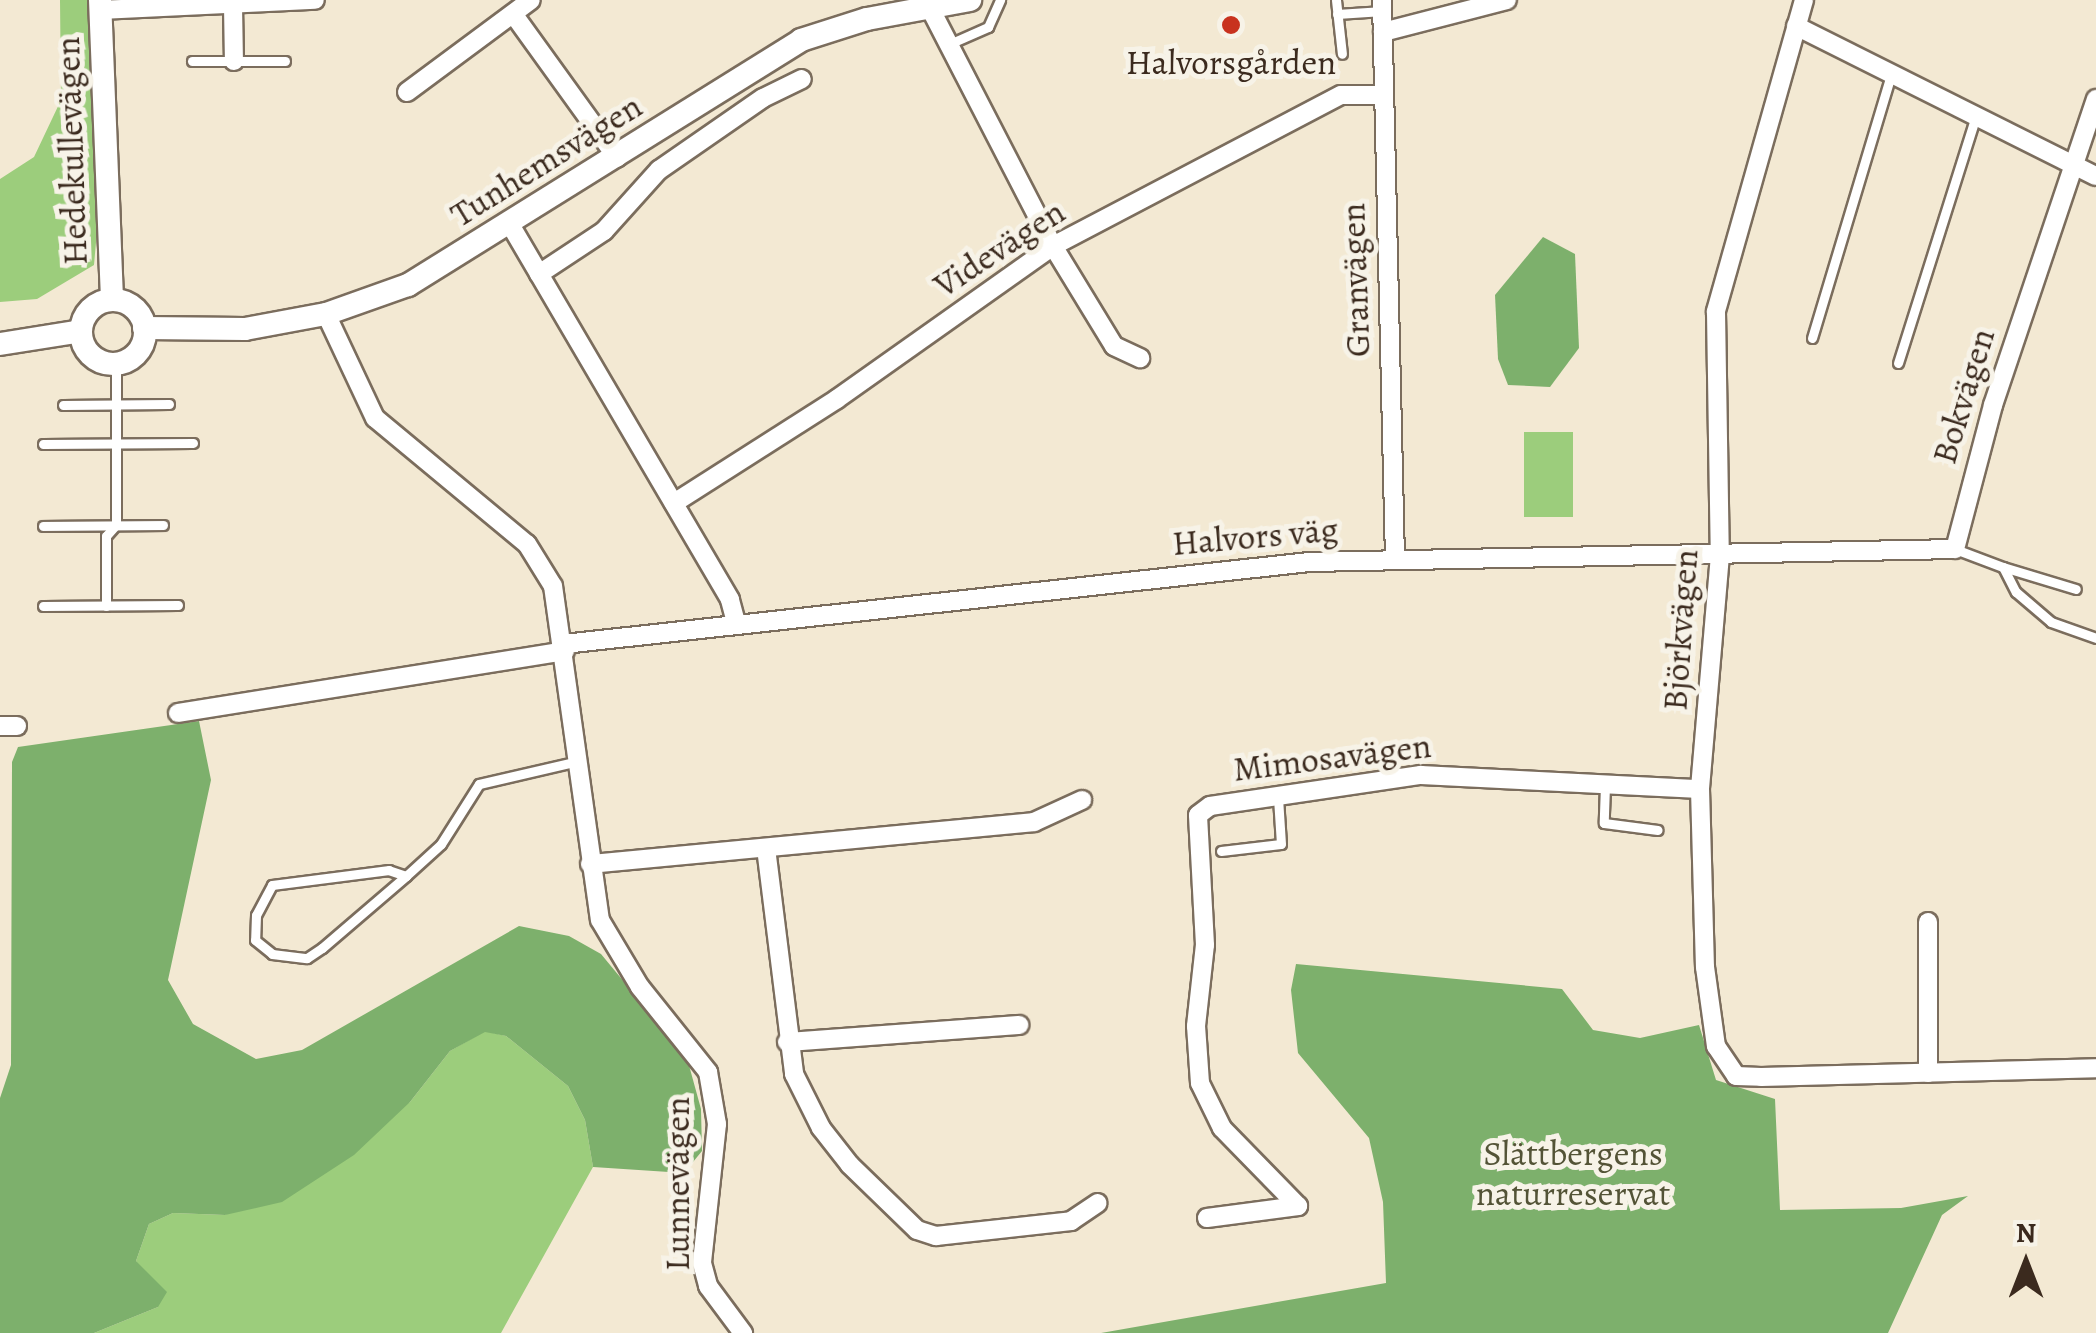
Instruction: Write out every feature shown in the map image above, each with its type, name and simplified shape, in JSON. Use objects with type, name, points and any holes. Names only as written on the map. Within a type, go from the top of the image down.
[{"type":"street","points":[[100,5],[314,0]]},
{"type":"street","points":[[407,92],[531,0]]},
{"type":"street","name":"Tunhemsvägen","points":[[144,328],[205,334],[326,314],[408,286],[511,226],[801,40],[916,7],[970,0]]},
{"type":"street","points":[[1383,32],[1507,0]]},
{"type":"street","name":"Björkvägen","points":[[1804,0],[1716,312],[1720,555],[1700,789],[1705,967],[1721,1063],[1736,1076],[1762,1077],[2096,1068]]},
{"type":"street","points":[[224,4],[234,61]]},
{"type":"street","name":"Hedekullevägen","points":[[100,5],[112,300]]},
{"type":"street","name":"Granvägen","points":[[1382,6],[1395,558]]},
{"type":"street","points":[[916,7],[946,45],[1053,246],[1114,346],[1140,358]]},
{"type":"street","points":[[514,15],[617,158]]},
{"type":"street","points":[[1796,26],[2068,168],[2096,176]]},
{"type":"street","points":[[539,274],[604,231],[659,170],[802,79]]},
{"type":"street","name":"Videvägen","points":[[674,503],[837,399],[1053,246],[1342,95],[1382,96]]},
{"type":"street","name":"Bokvägen","points":[[1955,549],[2068,168],[2096,99]]},
{"type":"street","points":[[511,226],[674,503],[736,622]]},
{"type":"street","points":[[112,300],[134,308],[144,328],[137,352],[116,364],[91,355],[81,332],[90,309],[112,300]]},
{"type":"street","name":"Lunnevägen","points":[[326,314],[366,405],[389,434],[527,544],[552,586],[565,647],[574,762],[590,864],[611,946],[708,1072],[716,1143],[702,1263],[708,1286],[743,1333]]},
{"type":"street","points":[[0,344],[81,332]]},
{"type":"street","name":"Halvors väg","points":[[178,713],[736,622],[1250,566],[1395,558],[1955,549]]},
{"type":"street","name":"Mimosavägen","points":[[1207,1218],[1298,1206],[1222,1128],[1200,1082],[1195,1052],[1205,968],[1198,815],[1210,806],[1421,775],[1604,781],[1700,789]]},
{"type":"street","points":[[590,864],[1034,822],[1082,800]]},
{"type":"street","points":[[766,848],[787,1042],[794,1074],[822,1128],[917,1230],[936,1236],[1070,1220],[1098,1203]]},
{"type":"street","points":[[1928,922],[1928,1073]]},
{"type":"street","points":[[787,1042],[1018,1025]]},
{"type":"lane","points":[[946,45],[988,27],[1000,0]]},
{"type":"lane","points":[[1336,0],[1342,54]]},
{"type":"lane","points":[[1338,14],[1382,6]]},
{"type":"lane","points":[[192,61],[285,60]]},
{"type":"lane","points":[[1812,338],[1891,75]]},
{"type":"lane","points":[[1898,363],[1976,119]]},
{"type":"lane","points":[[106,606],[106,536],[116,525],[116,364]]},
{"type":"lane","points":[[64,405],[169,404]]},
{"type":"lane","points":[[44,444],[193,443]]},
{"type":"lane","points":[[43,526],[163,525]]},
{"type":"lane","points":[[1955,549],[2076,589]]},
{"type":"lane","points":[[2003,568],[2016,592],[2051,622],[2096,638]]},
{"type":"lane","points":[[43,606],[178,605]]},
{"type":"lane","points":[[406,876],[389,870],[272,885],[256,915],[255,940],[272,954],[307,958],[406,876],[453,829],[479,784],[574,762]]},
{"type":"lane","points":[[1604,781],[1604,823],[1658,830]]},
{"type":"lane","points":[[1221,851],[1281,844],[1278,795]]},
{"type":"green space","points":[[60,0],[89,0],[98,220],[94,265],[37,299],[0,302],[0,179],[34,157],[61,100]]},
{"type":"green space","points":[[1543,237],[1575,254],[1579,348],[1550,387],[1508,385],[1498,359],[1495,295]]},
{"type":"green space","points":[[1524,432],[1573,432],[1573,517],[1524,517]]},
{"type":"green space","points":[[199,721],[211,780],[168,980],[193,1024],[256,1059],[302,1050],[519,926],[569,936],[601,954],[687,1058],[701,1109],[702,1151],[684,1173],[593,1167],[585,1120],[568,1086],[506,1036],[485,1032],[450,1051],[410,1102],[354,1155],[282,1202],[225,1215],[173,1213],[149,1224],[136,1261],[167,1292],[158,1307],[94,1333],[0,1333],[0,1098],[11,1065],[12,762],[18,747]]},
{"type":"green space","name":"Slättbergens naturreservat","points":[[1296,964],[1562,989],[1593,1030],[1640,1038],[1699,1025],[1716,1080],[1775,1099],[1780,1210],[1901,1208],[1968,1196],[1942,1215],[1888,1333],[1101,1333],[1386,1283],[1383,1202],[1369,1138],[1298,1053],[1291,990]]},
{"type":"green space","points":[[485,1031],[506,1036],[568,1086],[585,1120],[593,1167],[501,1333],[94,1333],[158,1307],[136,1261],[149,1224],[173,1213],[225,1215],[410,1102],[450,1051]]},
{"type":"place","name":"Halvorsgården","points":[[1231,25]]}]
